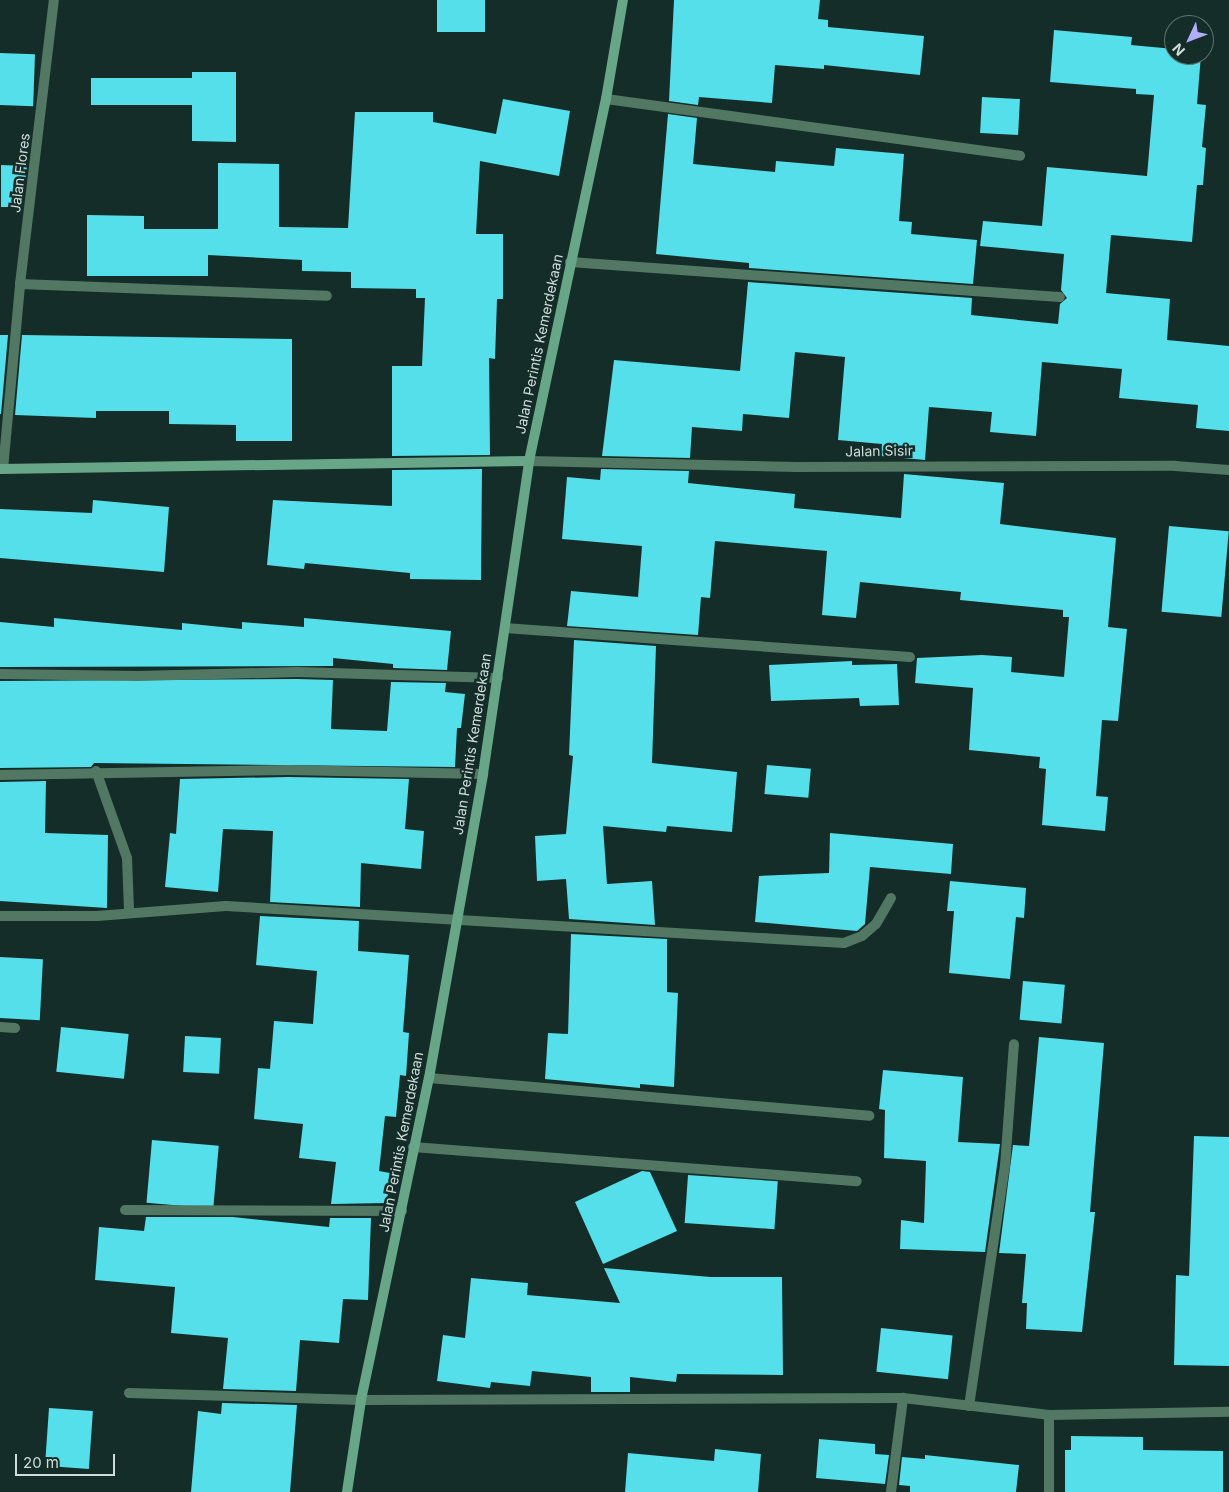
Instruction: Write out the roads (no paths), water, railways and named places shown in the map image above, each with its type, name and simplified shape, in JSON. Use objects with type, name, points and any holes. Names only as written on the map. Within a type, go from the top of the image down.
[{"type":"street","name":"Jalan Flores","points":[[1,469],[20,284],[54,0]]},
{"type":"street","name":"Jalan Perintis Kemerdekaan","points":[[346,1492],[362,1400],[402,1210],[413,1147],[429,1078],[483,774],[529,461],[606,99],[623,0]]},
{"type":"street","points":[[606,99],[1020,156]]},
{"type":"street","points":[[570,262],[1060,297]]},
{"type":"street","points":[[20,284],[327,296]]},
{"type":"street","points":[[1,469],[529,461]]},
{"type":"street","name":"Jalan Sisir","points":[[529,461],[796,467],[1175,466],[1229,470]]},
{"type":"street","points":[[505,628],[910,657]]},
{"type":"street","points":[[0,674],[138,676],[297,672],[498,678]]},
{"type":"street","points":[[0,775],[96,771],[483,774]]},
{"type":"street","points":[[96,771],[126,858],[129,911]]},
{"type":"street","points":[[0,916],[97,916],[129,911],[226,906],[456,918],[844,943],[862,936],[876,924],[891,898]]},
{"type":"street","points":[[0,1027],[15,1028]]},
{"type":"street","points":[[969,1406],[1005,1166],[1014,1044]]},
{"type":"street","points":[[429,1078],[869,1116]]},
{"type":"street","points":[[413,1147],[857,1182]]},
{"type":"street","points":[[125,1210],[402,1210]]},
{"type":"street","points":[[129,1393],[362,1400],[903,1398],[1049,1415],[1229,1412]]},
{"type":"street","points":[[891,1492],[903,1398]]},
{"type":"street","points":[[1049,1415],[1049,1492]]}]
